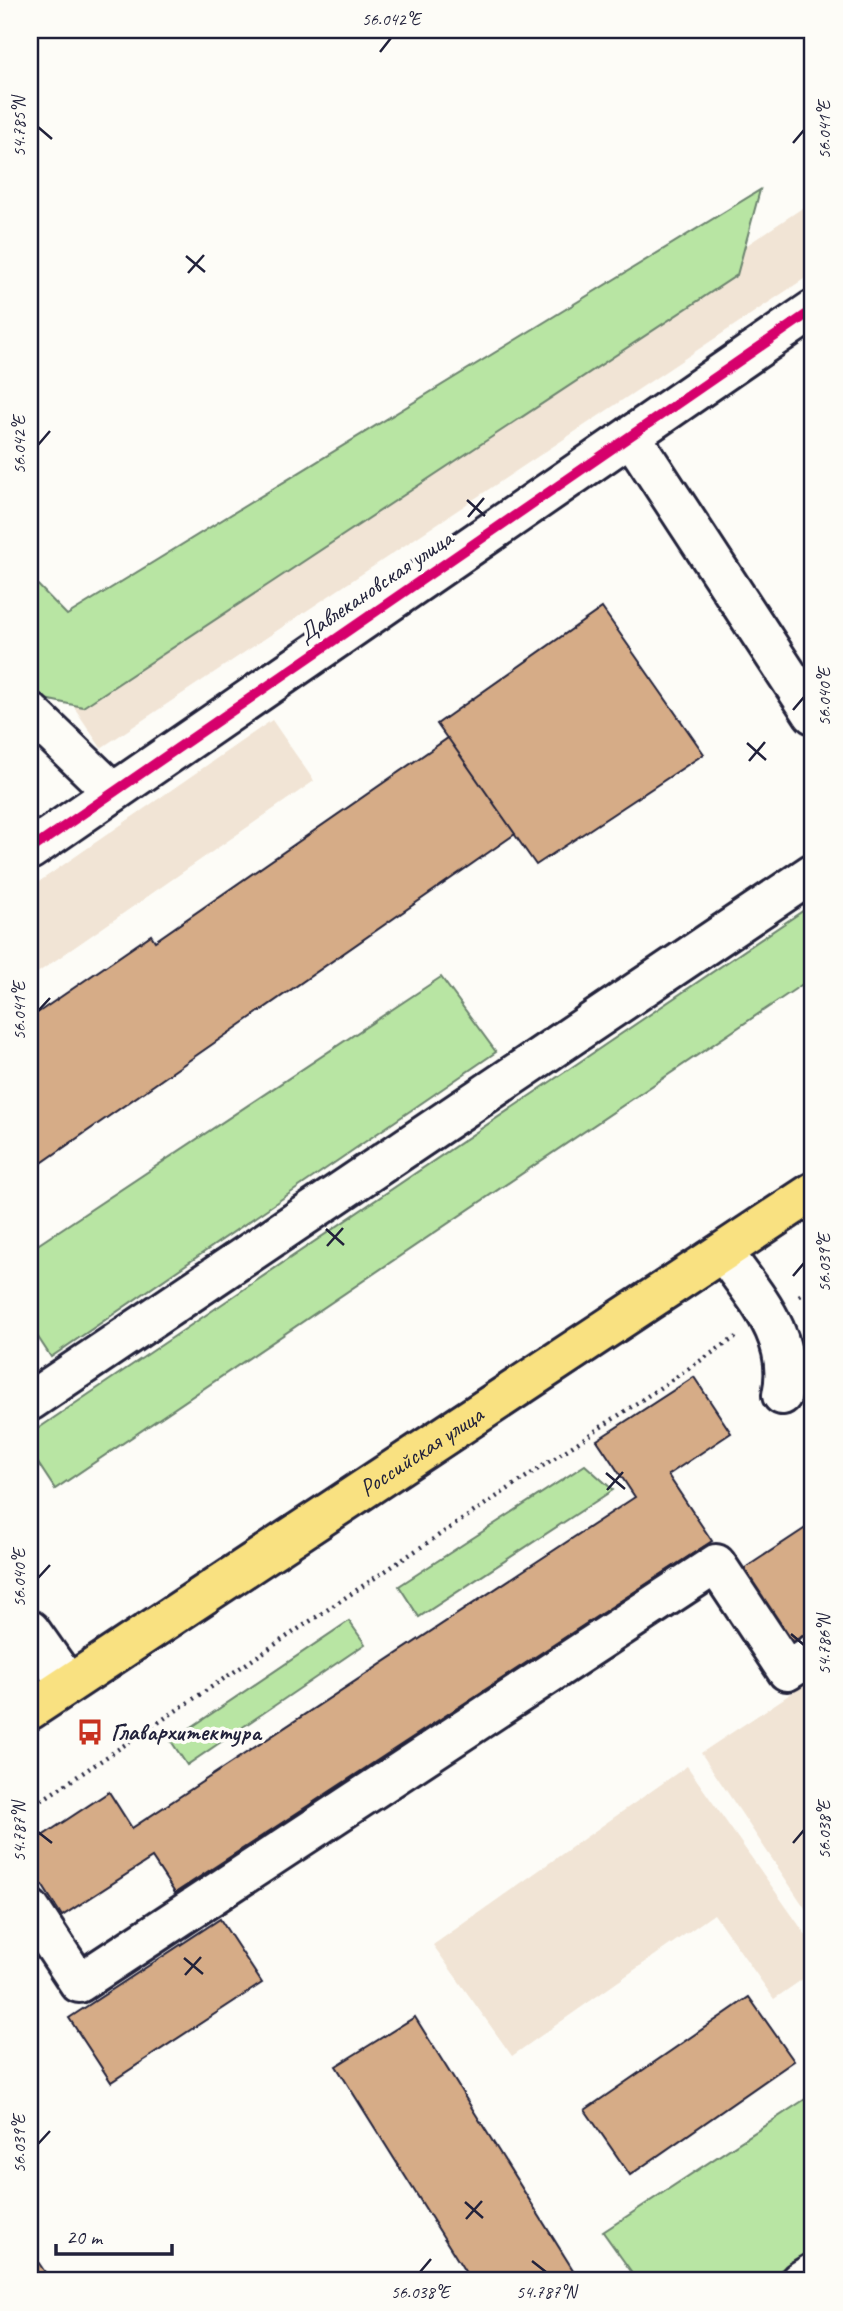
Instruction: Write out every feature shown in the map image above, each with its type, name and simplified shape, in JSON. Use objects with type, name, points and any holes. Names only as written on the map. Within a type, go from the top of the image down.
[{"type":"main road","name":"Российская улица","points":[[30,1710],[813,1192]]},
{"type":"street","name":"Давлекановская улица","points":[[30,850],[813,310]]},
{"type":"street","points":[[631,436],[813,714]]},
{"type":"street","points":[[30,712],[113,792]]},
{"type":"street","points":[[30,1401],[813,873]]},
{"type":"street","points":[[724,1253],[768,1316],[783,1348],[786,1371],[782,1395]]},
{"type":"street","points":[[30,1909],[79,1983],[716,1564],[787,1671],[813,1654]]},
{"type":"street","points":[[30,1630],[68,1684]]},
{"type":"street","points":[[800,2281],[813,2273]]},
{"type":"path","points":[[30,1808],[813,1287]]},
{"type":"shaded area","points":[[813,201],[813,273],[101,748],[68,698]]},
{"type":"shaded area","points":[[272,720],[314,781],[30,978],[30,888]]},
{"type":"shaded area","points":[[813,1679],[813,1920],[701,1753]]},
{"type":"shaded area","points":[[687,1766],[813,1945],[813,1972],[774,1999],[714,1914],[512,2056],[433,1945]]},
{"type":"green space","points":[[760,190],[737,275],[83,707],[40,698],[30,687],[30,577],[67,615]]},
{"type":"green space","points":[[813,904],[813,977],[55,1489],[30,1451],[30,1434]]},
{"type":"green space","points":[[441,977],[496,1052],[51,1357],[30,1325],[30,1250]]},
{"type":"green space","points":[[585,1465],[613,1490],[419,1617],[399,1586]]},
{"type":"green space","points":[[349,1621],[365,1644],[187,1765],[171,1741]]},
{"type":"green space","points":[[813,2094],[813,2249],[763,2281],[638,2281],[603,2232]]},
{"type":"building","points":[[602,608],[704,754],[536,865],[437,724]]},
{"type":"building","points":[[448,738],[515,834],[30,1171],[30,1018],[151,935],[155,941]]},
{"type":"building","points":[[694,1377],[731,1433],[668,1475],[712,1541],[175,1893],[152,1858],[62,1916],[30,1866],[30,1844],[109,1792],[132,1828],[635,1497],[597,1440]]},
{"type":"building","points":[[813,1523],[813,1636],[791,1650],[739,1572]]},
{"type":"building","points":[[220,1919],[262,1983],[111,2082],[69,2018]]},
{"type":"building","points":[[749,1997],[794,2061],[630,2175],[585,2110]]},
{"type":"building","points":[[415,2017],[580,2281],[471,2281],[336,2066]]},
{"type":"building","points":[[30,2250],[51,2281],[30,2281]]},
{"type":"cycle path","points":[[30,850],[813,310]]},
{"type":"place","name":"Главархитектура","points":[[90,1732]]}]
